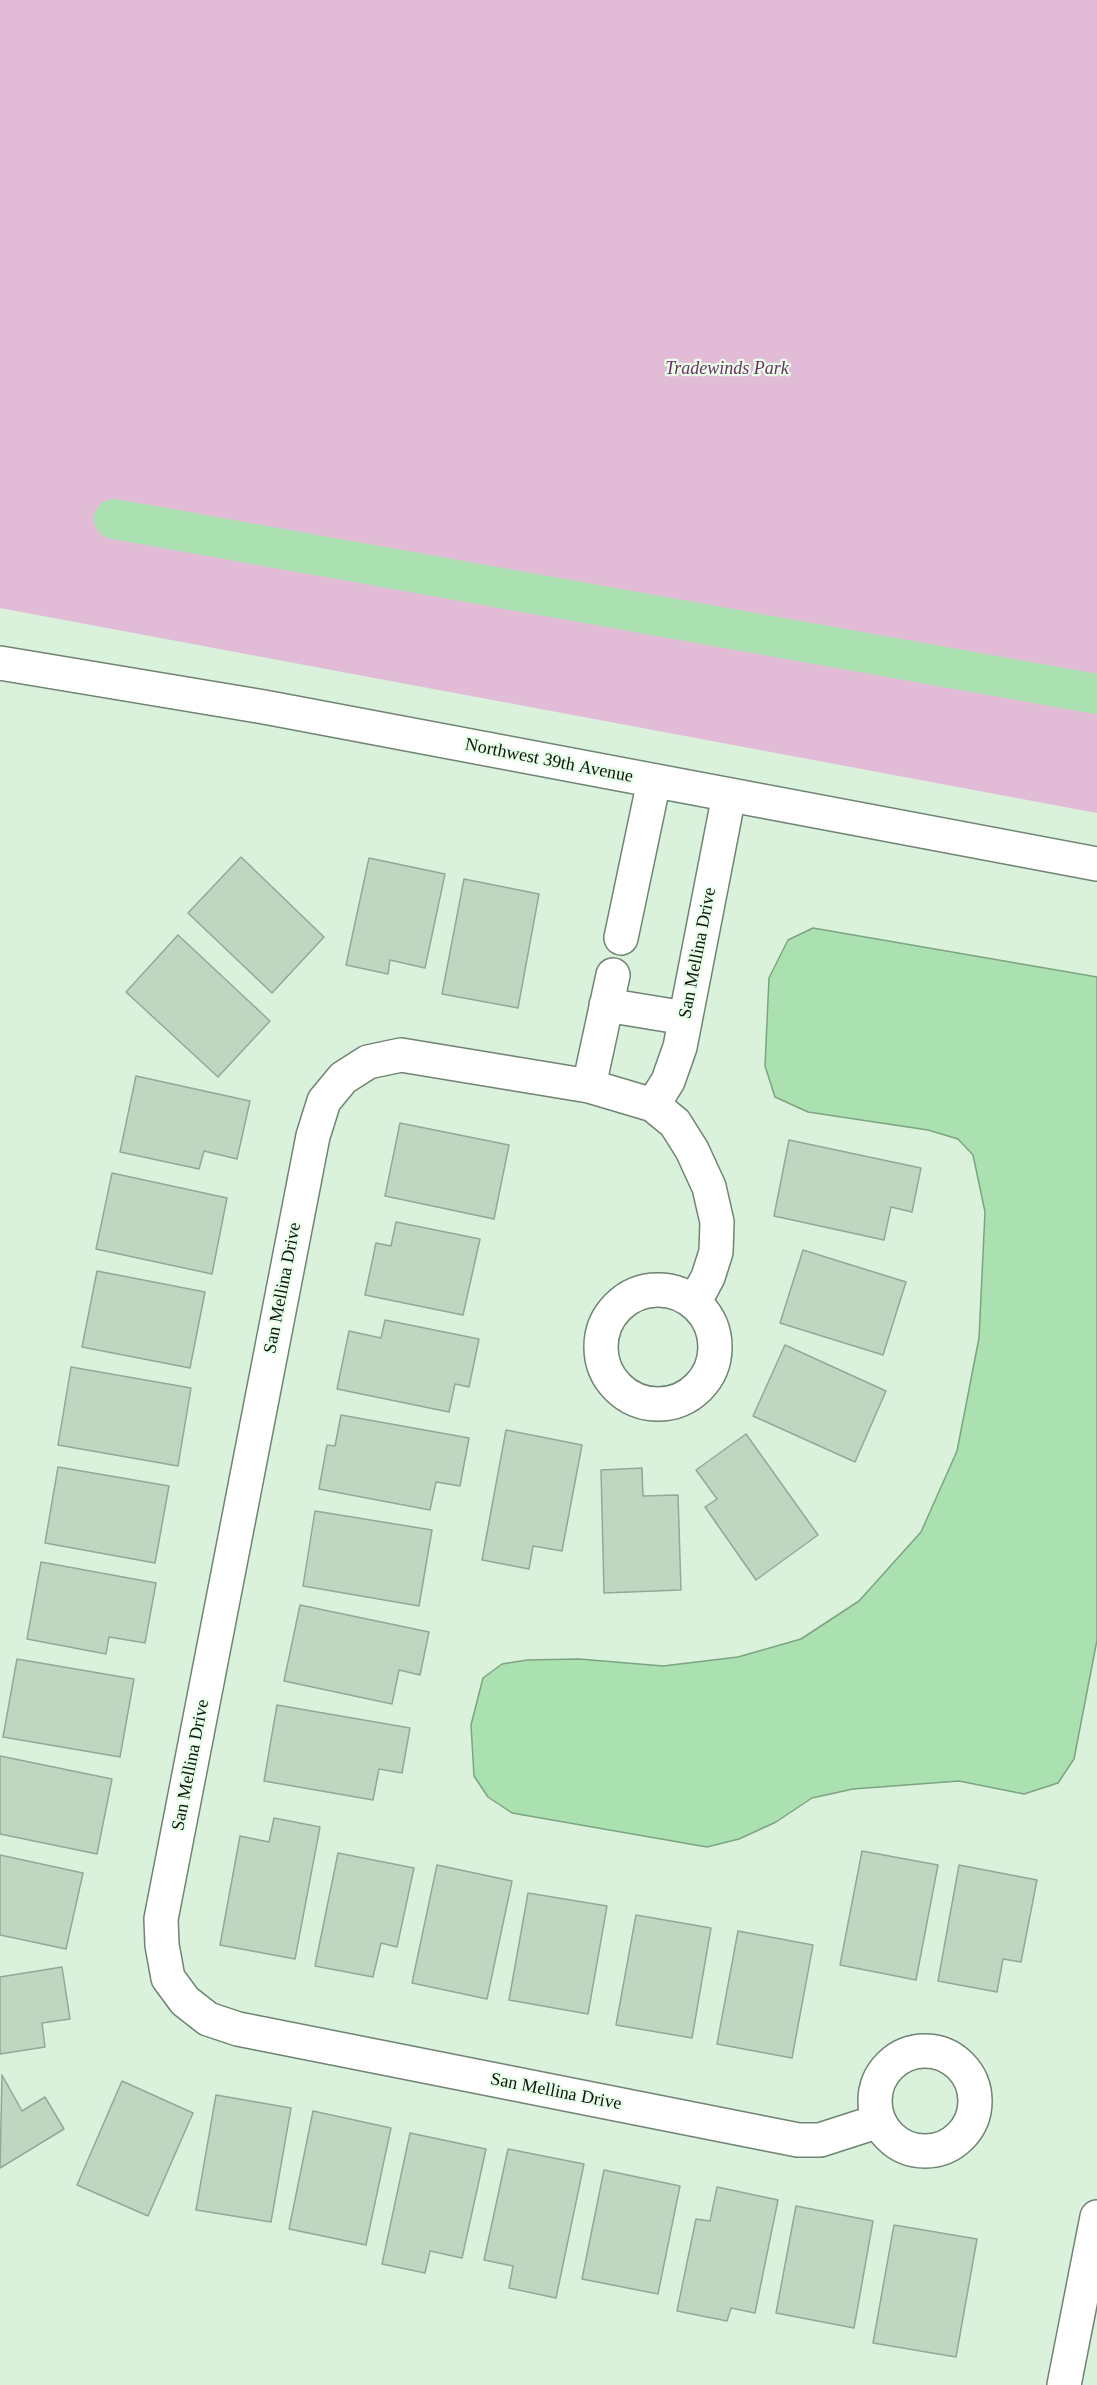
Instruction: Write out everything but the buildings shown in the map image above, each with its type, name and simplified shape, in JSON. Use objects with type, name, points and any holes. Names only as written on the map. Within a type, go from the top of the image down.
[{"type":"street","name":"Northwest 39th Avenue","points":[[0,663],[264,707],[1097,864]]},
{"type":"street","points":[[621,938],[654,781]]},
{"type":"street","name":"San Mellina Drive","points":[[653,1105],[668,1081],[680,1047],[729,795]]},
{"type":"street","points":[[589,1086],[610,990],[686,1018]]},
{"type":"street","name":"San Mellina Drive","points":[[694,1303],[708,1277],[716,1252],[717,1222],[709,1187],[692,1150],[675,1123],[653,1105],[589,1086],[401,1055],[369,1062],[343,1078],[324,1101],[313,1136],[161,1919],[162,1945],[168,1978],[185,2001],[208,2019],[238,2029],[798,2140],[820,2140],[879,2121]]},
{"type":"street","points":[[1064,2385],[1097,2217]]},
{"type":"green space","name":"Tradewinds Park","points":[[0,0],[1097,0],[1097,813],[0,608]]},
{"type":"shaded area","points":[[813,928],[1097,977],[1097,1640],[1074,1759],[1058,1783],[1024,1794],[959,1781],[853,1789],[812,1798],[776,1822],[739,1839],[707,1847],[512,1813],[488,1797],[474,1776],[471,1725],[483,1678],[502,1664],[527,1660],[579,1659],[663,1666],[738,1657],[801,1639],[859,1601],[921,1532],[957,1451],[979,1338],[985,1212],[973,1155],[958,1139],[928,1130],[808,1112],[775,1097],[765,1066],[769,978],[788,940]]},
{"type":"waterway","points":[[114,519],[1097,694]]}]
